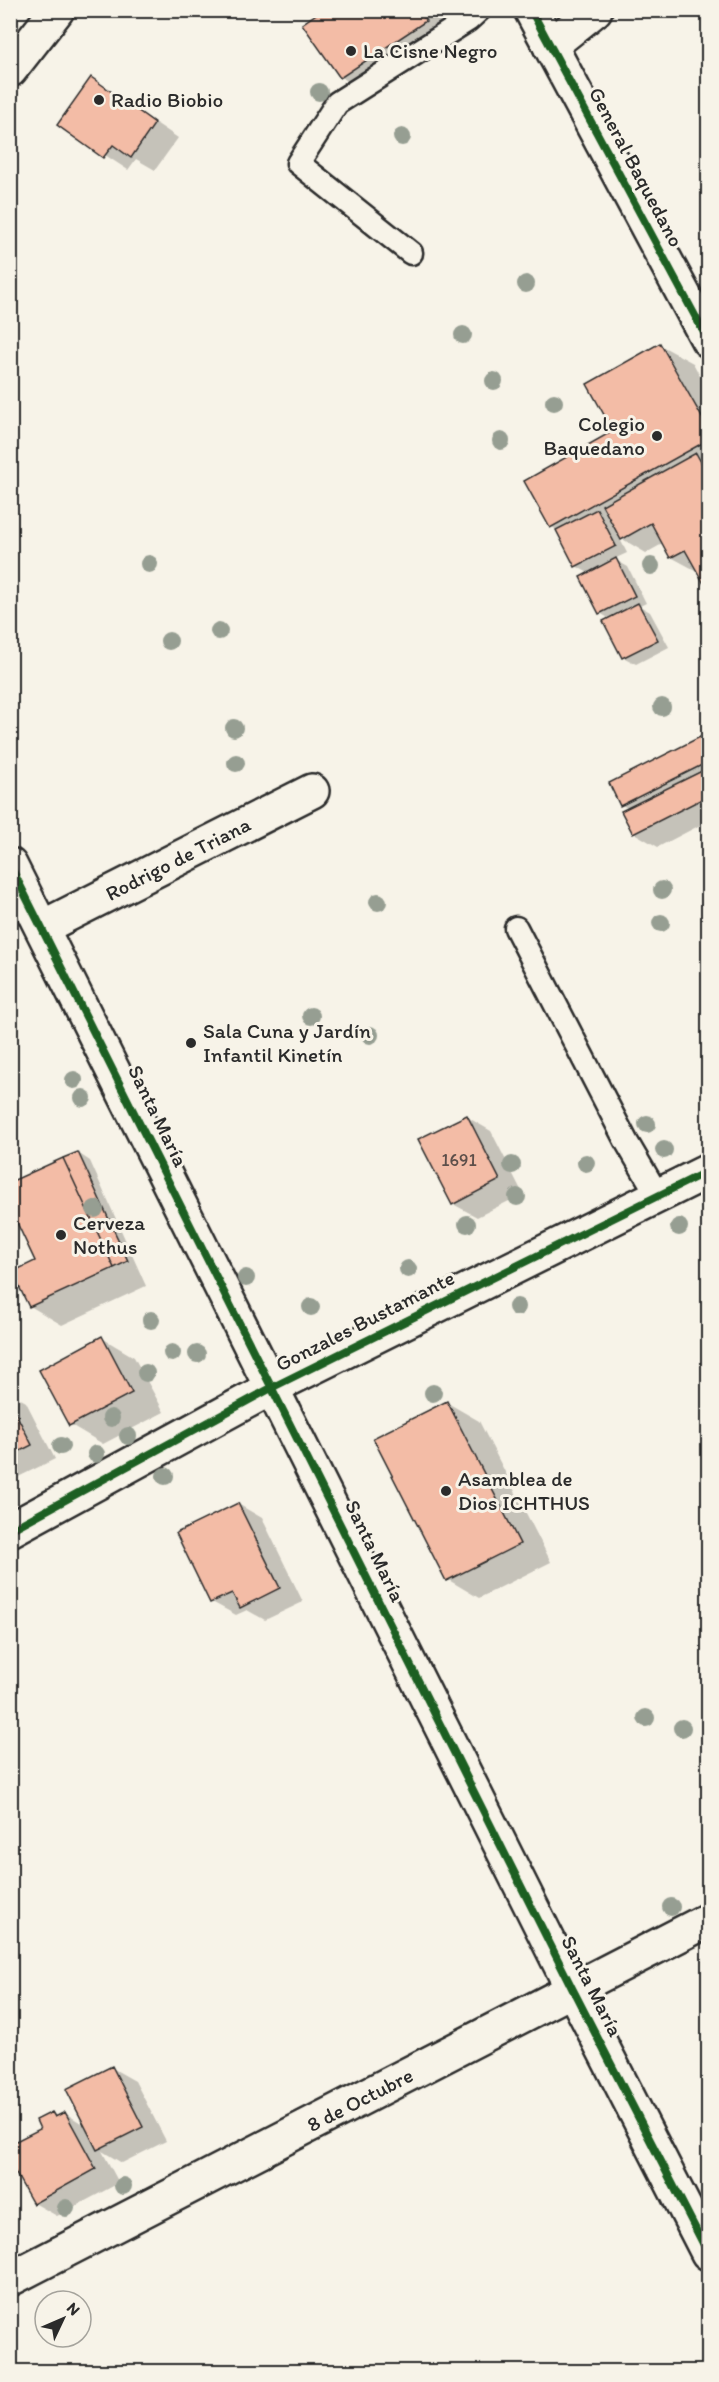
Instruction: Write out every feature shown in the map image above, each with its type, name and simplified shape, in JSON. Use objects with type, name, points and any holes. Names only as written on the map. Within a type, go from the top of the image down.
[{"type":"street","points":[[11,69],[57,10]]},
{"type":"street","name":"General Baquedano","points":[[531,10],[708,340]]},
{"type":"street","points":[[550,46],[595,10]]},
{"type":"street","name":"Rodrigo de Triana","points":[[43,927],[312,791]]},
{"type":"street","name":"Santa María","points":[[10,865],[573,1990],[708,2253]]},
{"type":"street","name":"Gonzales Bustamante","points":[[10,1530],[273,1387],[657,1194],[708,1171]]},
{"type":"street","name":"8 de Octubre","points":[[10,2279],[708,1920]]},
{"type":"lane","points":[[411,253],[298,163],[337,104],[468,20],[479,10]]},
{"type":"lane","points":[[516,928],[626,1142],[657,1194]]},
{"type":"building","name":"La Cisne Negro","points":[[322,10],[419,10],[426,21],[340,78],[302,24]]},
{"type":"building","name":"Radio Biobio","points":[[91,77],[155,123],[131,158],[113,145],[103,158],[57,125]]},
{"type":"building","name":"Colegio Baquedano","points":[[660,343],[708,428],[708,440],[550,528],[524,481],[613,431],[587,384]]},
{"type":"building","points":[[696,453],[708,475],[708,591],[685,550],[670,558],[651,523],[621,540],[602,505]]},
{"type":"building","points":[[597,509],[616,546],[575,567],[556,530]]},
{"type":"building","points":[[616,558],[635,596],[599,614],[580,577]]},
{"type":"building","points":[[638,603],[658,640],[622,658],[603,621]]},
{"type":"building","points":[[708,733],[708,762],[620,806],[609,783]]},
{"type":"building","points":[[708,768],[708,796],[633,834],[621,811]]},
{"type":"building","points":[[467,1115],[500,1180],[452,1205],[418,1139]]},
{"type":"building","points":[[78,1152],[128,1261],[114,1268],[63,1158]]},
{"type":"building","name":"Cerveza Nothus","points":[[63,1158],[114,1268],[29,1307],[12,1272],[35,1261],[10,1208],[10,1182]]},
{"type":"building","points":[[102,1336],[132,1393],[69,1426],[39,1370]]},
{"type":"building","name":"Asamblea de Dios ICHTHUS","points":[[447,1401],[520,1544],[446,1581],[373,1438]]},
{"type":"building","points":[[10,1402],[32,1445],[10,1456]]},
{"type":"building","points":[[238,1503],[280,1588],[240,1608],[232,1593],[210,1603],[176,1533]]},
{"type":"building","points":[[112,2066],[143,2127],[97,2150],[66,2089]]},
{"type":"building","points":[[52,2112],[55,2117],[65,2112],[96,2169],[33,2204],[10,2163],[10,2144],[40,2129],[36,2120]]},
{"type":"cycle path","points":[[531,10],[708,340]]},
{"type":"cycle path","points":[[10,865],[573,1990],[708,2253]]},
{"type":"cycle path","points":[[10,1530],[273,1387],[708,1171]]},
{"type":"place","name":"La Cisne Negro","points":[[351,51]]},
{"type":"place","name":"Radio Biobio","points":[[99,100]]},
{"type":"place","name":"Colegio Baquedano","points":[[657,436]]},
{"type":"place","name":"Sala Cuna y Jardín Infantil Kinetín","points":[[191,1043]]},
{"type":"place","name":"Cerveza Nothus","points":[[61,1235]]},
{"type":"place","name":"Asamblea de Dios ICHTHUS","points":[[446,1491]]}]
